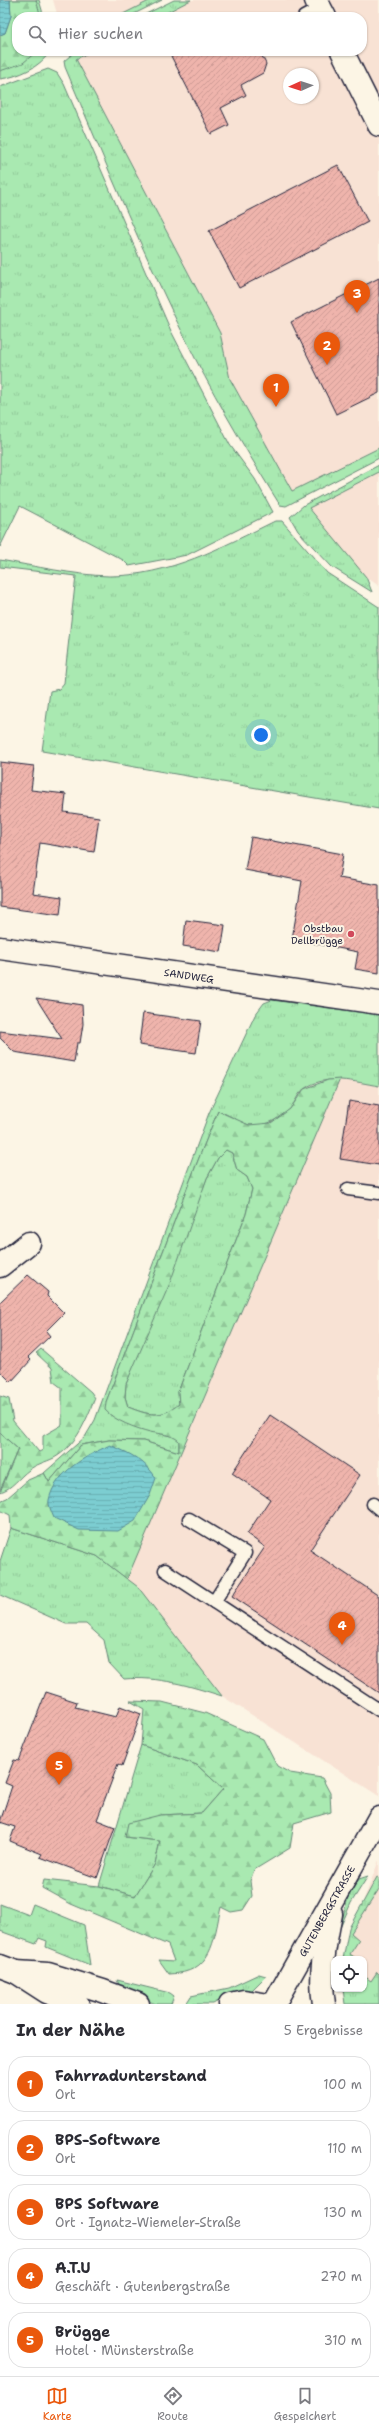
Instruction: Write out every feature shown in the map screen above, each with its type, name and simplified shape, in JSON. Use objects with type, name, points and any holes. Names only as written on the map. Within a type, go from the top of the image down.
[{"type":"street","points":[[345,56],[379,124]]},
{"type":"street","name":"SANDWEG","points":[[0,948],[379,1003]]},
{"type":"street","points":[[0,1266],[29,1243]]},
{"type":"street","name":"GUTENBERGSTRASSE","points":[[274,2004],[379,1818]]},
{"type":"street","points":[[324,2004],[322,1992],[325,1944],[335,1895]]},
{"type":"street","points":[[8,1969],[47,1992],[78,2004]]},
{"type":"street","points":[[8,1969],[48,1974],[103,1990],[138,2004]]},
{"type":"street","points":[[230,2004],[244,2001],[263,2004]]},
{"type":"lane","points":[[348,1189],[379,1193]]},
{"type":"lane","points":[[189,1519],[244,1553],[214,1602]]},
{"type":"lane","points":[[165,1570],[379,1710]]},
{"type":"shaded area","points":[[53,0],[151,0],[127,12],[57,12]]},
{"type":"shaded area","points":[[191,0],[379,0],[379,448],[292,491],[230,379],[220,332],[76,59],[82,56],[367,56],[367,12],[168,12]]},
{"type":"shaded area","points":[[379,472],[379,586],[366,577],[343,552],[309,508]]},
{"type":"shaded area","points":[[340,1079],[379,1086],[379,1796],[222,1696],[127,1579]]},
{"type":"shaded area","points":[[379,1860],[379,1992],[367,1984],[367,1956],[348,1956],[351,1933]]},
{"type":"green space","points":[[0,0],[39,0],[43,12],[12,12],[12,56],[47,56],[41,62],[28,70],[14,76],[0,79]]},
{"type":"green space","points":[[10,0],[36,0],[40,12],[12,12],[12,56],[31,56],[23,63],[0,71],[0,35],[5,33],[11,16]]},
{"type":"green space","points":[[151,0],[162,0],[138,12],[127,12]]},
{"type":"green space","points":[[174,0],[191,0],[168,12],[150,12]]},
{"type":"green space","points":[[70,56],[82,56],[76,59],[220,333],[230,379],[292,491],[379,448],[379,458],[286,506],[280,505],[205,377],[177,322],[111,177],[65,67],[64,61]]},
{"type":"green space","points":[[48,69],[57,73],[64,84],[171,331],[230,445],[255,479],[273,512],[187,555],[129,566],[123,560],[20,506],[0,547],[0,87]]},
{"type":"green space","points":[[379,465],[379,472],[309,508],[366,577],[372,592],[332,567],[298,531],[290,517],[304,505]]},
{"type":"green space","points":[[275,521],[282,521],[327,573],[379,607],[379,809],[42,751],[50,691],[59,689],[64,683],[76,576],[0,567],[0,560],[82,574],[109,576],[131,575],[153,571],[195,558],[235,541]]},
{"type":"green space","points":[[272,1000],[379,1015],[379,1086],[341,1080],[322,1081],[304,1089],[286,1113],[271,1122],[255,1126],[245,1124],[218,1111],[189,1183],[106,1402],[149,1431],[175,1437],[179,1441],[179,1452],[143,1441],[109,1440],[81,1445],[49,1482],[44,1473],[85,1437],[95,1420],[209,1113],[255,1015],[264,1003]]},
{"type":"green space","points":[[340,1079],[127,1579],[97,1556],[11,1528],[10,1515],[0,1510],[0,1501],[7,1498],[28,1480],[44,1473],[49,1482],[81,1445],[109,1440],[143,1441],[179,1452],[179,1441],[176,1439],[132,1426],[114,1418],[105,1410],[106,1402],[203,1147],[218,1111],[249,1125],[271,1123],[290,1109],[304,1089],[328,1080]],"holes":[[[226,1150],[232,1153],[237,1170],[247,1177],[252,1189],[246,1214],[178,1392],[179,1404],[160,1414],[148,1414],[128,1407],[125,1397],[126,1384],[170,1283],[207,1178],[218,1158]]]},
{"type":"green space","points":[[226,1150],[232,1153],[237,1170],[247,1177],[252,1189],[246,1214],[178,1392],[179,1404],[173,1409],[161,1414],[148,1414],[135,1410],[128,1407],[125,1397],[126,1384],[207,1178],[218,1158]]},
{"type":"green space","points":[[41,1349],[91,1392],[95,1398],[84,1424],[74,1440],[62,1453],[32,1468],[12,1486],[0,1492],[18,1449],[0,1433],[0,1396],[9,1399],[13,1421],[39,1452],[43,1450],[43,1436],[62,1425],[62,1388],[54,1382],[52,1368],[36,1353]]},
{"type":"green space","points":[[0,1433],[18,1449],[0,1490]]},
{"type":"green space","points":[[11,1528],[97,1556],[138,1587],[222,1696],[186,1685],[162,1680],[137,1678],[124,1679],[109,1663],[104,1640],[86,1624],[66,1624],[0,1595],[0,1561]]},
{"type":"green space","points":[[130,1701],[162,1702],[205,1713],[263,1739],[277,1766],[290,1773],[322,1778],[330,1793],[331,1812],[294,1823],[290,1848],[254,1870],[250,1881],[252,1896],[243,1910],[231,1912],[221,1907],[213,1943],[203,1962],[195,1968],[184,1972],[169,1974],[159,1960],[174,1961],[168,1945],[71,1904],[42,1888],[44,1880],[99,1886],[135,1896],[155,1864],[160,1841],[125,1837],[128,1823],[160,1815],[202,1813],[223,1789],[197,1765],[141,1745],[144,1709]]},
{"type":"green space","points":[[141,1745],[197,1765],[223,1789],[202,1813],[160,1815],[125,1837],[160,1841],[155,1864],[135,1896],[99,1886]]},
{"type":"green space","points":[[368,1876],[351,1903],[340,1928],[348,1897],[359,1879]]},
{"type":"green space","points":[[377,1877],[379,1878],[379,1889],[351,1933],[359,1940],[350,1954],[353,1956],[344,1956],[349,1928]]},
{"type":"green space","points":[[0,1904],[29,1915],[33,1904],[84,1925],[90,1965],[46,1947],[47,1941],[39,1938],[36,1944],[0,1931]]},
{"type":"green space","points":[[377,1972],[379,1974],[379,2004],[345,2004],[343,1992],[367,1992],[367,1978],[371,1981]]},
{"type":"green space","points":[[259,1974],[266,1976],[251,1991],[224,1998],[213,2004],[186,2004],[191,1996],[229,1988]]},
{"type":"green space","points":[[117,1980],[170,1993],[174,1996],[171,2004],[156,2004],[122,1991]]},
{"type":"water","points":[[0,0],[10,0],[11,16],[5,33],[0,35]]},
{"type":"water","points":[[110,1445],[130,1454],[142,1462],[156,1478],[150,1495],[135,1521],[118,1531],[79,1530],[54,1518],[49,1500],[52,1490],[58,1481],[73,1466],[91,1454]]},
{"type":"building","points":[[171,56],[262,56],[266,64],[263,73],[241,85],[246,95],[221,108],[229,125],[211,134]]},
{"type":"building","points":[[338,165],[368,222],[239,288],[209,231]]},
{"type":"building","points":[[379,278],[379,393],[336,414],[291,322]]},
{"type":"building","points":[[0,762],[34,766],[31,790],[66,794],[64,812],[99,817],[94,852],[40,843],[33,893],[62,897],[60,915],[0,907]]},
{"type":"building","points":[[251,837],[343,854],[339,878],[379,885],[379,973],[355,969],[358,952],[292,939],[302,881],[245,870]]},
{"type":"building","points":[[186,920],[225,925],[221,952],[183,946]]},
{"type":"building","points":[[36,998],[82,1005],[83,1024],[80,1043],[77,1043],[74,1062],[14,1052],[0,1038],[0,1031],[62,1039]]},
{"type":"building","points":[[143,1013],[201,1021],[196,1053],[139,1045]]},
{"type":"building","points":[[349,1101],[379,1106],[379,1165],[340,1159]]},
{"type":"building","points":[[28,1275],[48,1292],[47,1296],[64,1313],[46,1331],[50,1336],[28,1357],[31,1360],[11,1382],[0,1371],[0,1302]]},
{"type":"building","points":[[270,1415],[360,1475],[310,1550],[379,1596],[379,1693],[232,1596],[265,1547],[247,1534],[270,1499],[232,1473]]},
{"type":"building","points":[[46,1692],[77,1702],[75,1707],[116,1717],[120,1706],[141,1714],[122,1766],[118,1764],[97,1820],[115,1827],[97,1878],[40,1857],[42,1854],[10,1841],[15,1827],[0,1822],[12,1786],[5,1783],[14,1760],[19,1761]]},
{"type":"place","name":"BPS Software","points":[[357,313]]},
{"type":"place","name":"BPS-Software","points":[[327,365]]},
{"type":"place","name":"Fahrradunterstand","points":[[276,407]]},
{"type":"place","name":"Obstbau Dellbrügge","points":[[351,934]]},
{"type":"place","name":"A.T.U","points":[[342,1645]]},
{"type":"place","name":"Brügge","points":[[59,1785]]}]
